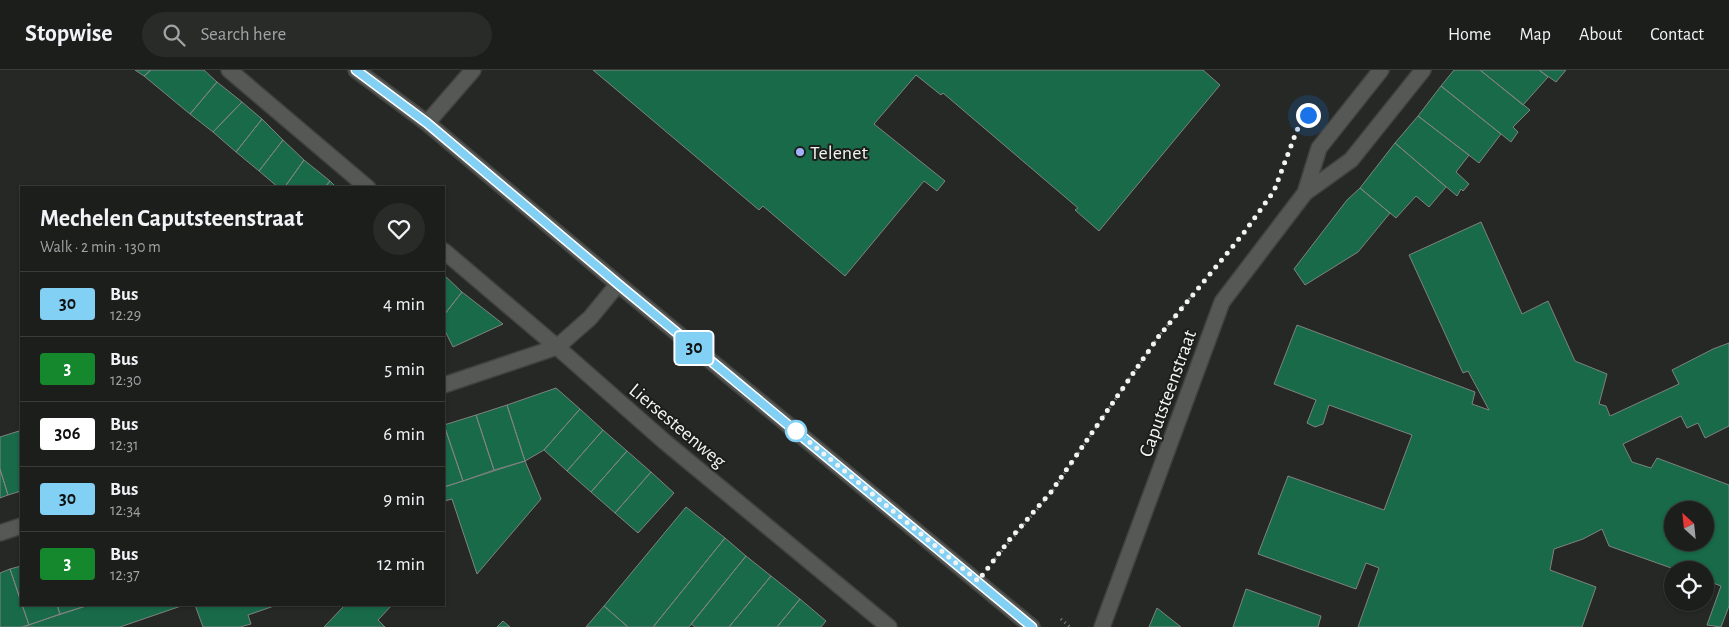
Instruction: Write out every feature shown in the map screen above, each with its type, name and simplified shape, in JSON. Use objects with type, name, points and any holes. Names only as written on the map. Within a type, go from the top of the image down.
[{"type":"street","points":[[229,70],[366,186]]},
{"type":"street","points":[[356,70],[427,123],[1032,627]]},
{"type":"street","points":[[427,123],[473,70]]},
{"type":"street","name":"Caputsteenstraat","points":[[1305,192],[1320,148],[1381,70]]},
{"type":"street","name":"Caputsteenstraat","points":[[1102,627],[1222,302],[1305,192],[1351,160],[1423,70]]},
{"type":"street","name":"Liersesteenweg","points":[[445,252],[673,448],[889,627]]},
{"type":"street","points":[[445,384],[557,347],[590,318],[618,284]]},
{"type":"street","points":[[0,533],[20,526]]},
{"type":"path","points":[[978,581],[1010,539],[1051,492],[1159,336],[1195,292]]},
{"type":"building","points":[[135,70],[151,70],[144,76]]},
{"type":"building","points":[[151,70],[204,70],[217,82],[190,114],[144,76]]},
{"type":"building","name":"Telenet","points":[[593,70],[1203,70],[1220,85],[1099,231],[1075,210],[1078,208],[943,93],[941,95],[916,75],[874,124],[945,181],[937,191],[924,181],[845,276],[763,206],[759,210]]},
{"type":"building","points":[[1454,70],[1480,70],[1530,110],[1513,127],[1518,132],[1511,142],[1441,86]]},
{"type":"building","points":[[1480,70],[1539,70],[1548,77],[1523,105]]},
{"type":"building","points":[[1539,70],[1566,70],[1556,82]]},
{"type":"building","points":[[217,82],[242,102],[213,132],[190,114]]},
{"type":"building","points":[[1441,86],[1501,134],[1479,163],[1418,116]]},
{"type":"building","points":[[242,102],[262,119],[236,152],[213,132]]},
{"type":"building","points":[[1418,116],[1469,155],[1456,172],[1469,184],[1463,191],[1461,189],[1457,196],[1395,143]]},
{"type":"building","points":[[262,119],[283,140],[259,171],[236,152]]},
{"type":"building","points":[[283,140],[304,160],[285,186],[277,186],[259,171]]},
{"type":"building","points":[[1395,143],[1446,187],[1429,207],[1416,196],[1396,218],[1360,188]]},
{"type":"building","points":[[304,160],[330,181],[326,186],[285,186]]},
{"type":"building","points":[[330,181],[335,186],[326,186]]},
{"type":"building","points":[[1360,188],[1390,213],[1358,252],[1305,285],[1294,269],[1347,200]]},
{"type":"building","points":[[1481,222],[1522,314],[1548,301],[1575,361],[1607,374],[1599,404],[1606,406],[1610,416],[1679,384],[1672,370],[1729,343],[1729,426],[1705,438],[1698,423],[1687,428],[1681,416],[1623,444],[1632,462],[1651,468],[1657,458],[1729,485],[1729,606],[1721,627],[1707,625],[1712,611],[1714,611],[1721,586],[1714,583],[1714,561],[1664,561],[1664,565],[1609,546],[1602,529],[1583,539],[1554,549],[1550,570],[1596,587],[1582,627],[1358,627],[1379,568],[1366,563],[1356,589],[1258,554],[1288,476],[1384,510],[1412,435],[1329,405],[1323,424],[1315,427],[1307,423],[1316,400],[1274,384],[1297,325],[1475,392],[1472,404],[1489,410],[1468,371],[1463,373],[1409,255]]},
{"type":"building","points":[[445,276],[462,292],[445,314]]},
{"type":"building","points":[[462,292],[503,324],[453,347],[445,331],[445,314]]},
{"type":"building","points":[[556,388],[580,409],[544,450],[525,461],[507,405]]},
{"type":"building","points":[[507,405],[525,461],[494,470],[476,415]]},
{"type":"building","points":[[580,409],[603,430],[567,471],[544,450]]},
{"type":"building","points":[[476,415],[494,470],[463,481],[445,425]]},
{"type":"building","points":[[445,428],[463,481],[445,487]]},
{"type":"building","points":[[603,430],[627,451],[591,492],[567,471]]},
{"type":"building","points":[[19,431],[20,434],[20,491],[8,495],[0,469],[0,437]]},
{"type":"building","points":[[627,451],[651,472],[615,513],[591,492]]},
{"type":"building","points":[[525,461],[541,499],[477,574],[452,499],[445,501],[445,487]]},
{"type":"building","points":[[0,469],[8,495],[0,498]]},
{"type":"building","points":[[651,472],[674,493],[638,533],[615,513]]},
{"type":"building","points":[[686,507],[725,538],[653,627],[628,627],[604,606]]},
{"type":"building","points":[[725,538],[746,556],[689,627],[654,626]]},
{"type":"building","points":[[746,556],[771,576],[729,627],[695,627],[691,624]]},
{"type":"building","points":[[20,566],[20,599],[10,569]]},
{"type":"building","points":[[10,569],[20,598],[20,606],[23,606],[29,625],[22,627],[0,627],[0,573]]},
{"type":"building","points":[[771,576],[800,599],[777,627],[729,627]]},
{"type":"building","points":[[1246,589],[1321,616],[1318,627],[1233,627]]},
{"type":"building","points":[[800,599],[826,621],[821,627],[777,627]]},
{"type":"building","points":[[22,606],[57,606],[60,614],[29,625]]},
{"type":"building","points":[[57,606],[86,606],[60,614]]},
{"type":"building","points":[[86,606],[181,606],[120,627],[22,627]]},
{"type":"building","points":[[195,606],[274,606],[248,615],[251,624],[240,627],[203,627]]},
{"type":"building","points":[[344,606],[391,606],[378,620],[385,627],[324,627]]},
{"type":"building","points":[[604,606],[628,627],[586,627]]},
{"type":"building","points":[[1157,608],[1181,627],[1149,627]]},
{"type":"building","points":[[503,621],[510,627],[497,627]]},
{"type":"bus line","name":"30","points":[[356,70],[427,123],[1032,627]]},
{"type":"place","name":"Telenet","points":[[800,152]]},
{"type":"route","points":[[796,431],[978,581],[1010,539],[1051,492],[1159,336],[1243,234],[1274,191],[1297,130],[1308,115]]}]
